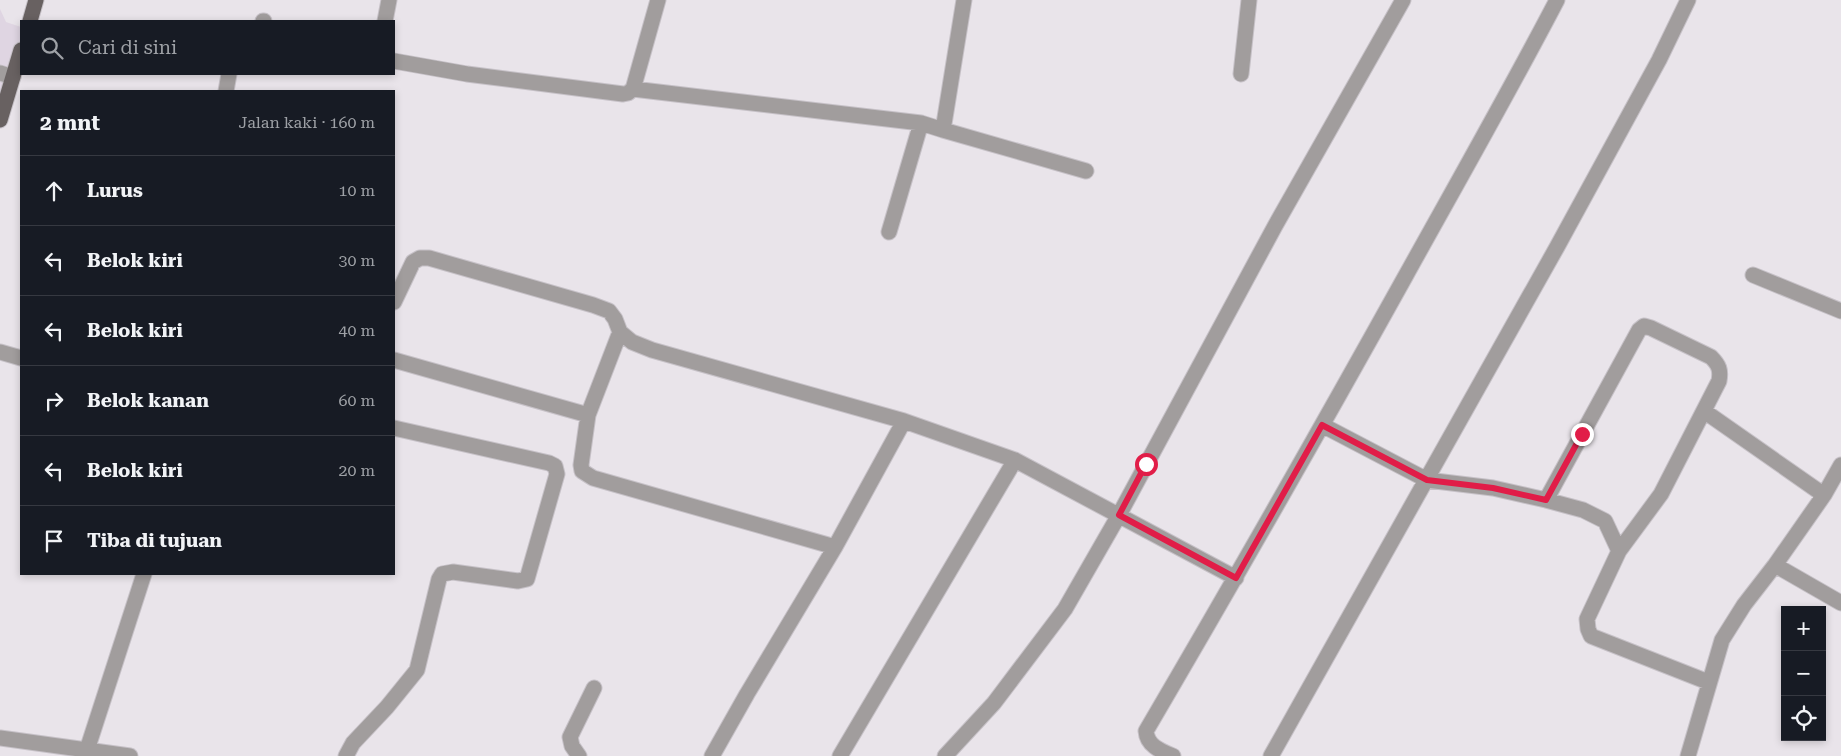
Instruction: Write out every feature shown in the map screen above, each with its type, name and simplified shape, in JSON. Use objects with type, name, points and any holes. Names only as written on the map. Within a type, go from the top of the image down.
[{"type":"main road","points":[[30,20],[36,0]]},
{"type":"main road","points":[[0,120],[7,75],[20,52]]},
{"type":"street","points":[[385,20],[389,0]]},
{"type":"street","points":[[395,62],[466,74],[623,94],[628,93],[633,89],[658,0]]},
{"type":"street","points":[[944,130],[964,0]]},
{"type":"street","points":[[1241,74],[1250,0]]},
{"type":"street","points":[[945,756],[994,703],[1065,608],[1119,515],[1275,226],[1403,0]]},
{"type":"street","points":[[1173,756],[1151,745],[1146,739],[1146,732],[1322,425],[1514,82],[1557,0]]},
{"type":"street","points":[[1271,756],[1571,222],[1659,60],[1688,0]]},
{"type":"street","points":[[226,90],[229,75]]},
{"type":"street","points":[[633,89],[921,123],[1086,171]]},
{"type":"street","points":[[889,232],[921,123]]},
{"type":"street","points":[[395,300],[413,262],[420,258],[429,258],[609,311],[615,319],[620,332],[632,342],[652,350],[904,421],[1015,460],[1236,578]]},
{"type":"street","points":[[1753,275],[1841,311]]},
{"type":"street","points":[[1546,500],[1636,335],[1644,326],[1652,328],[1711,357],[1718,364],[1719,381],[1704,412],[1661,494],[1619,551],[1587,620],[1591,636],[1708,682]]},
{"type":"street","points":[[620,332],[588,415],[581,465],[582,471],[586,475],[694,508],[835,547]]},
{"type":"street","points":[[0,352],[20,358]]},
{"type":"street","points":[[395,360],[588,415]]},
{"type":"street","points":[[1704,412],[1824,495]]},
{"type":"street","points":[[712,756],[746,694],[835,547],[904,421]]},
{"type":"street","points":[[1322,425],[1427,480],[1493,488],[1583,510],[1605,520],[1619,551]]},
{"type":"street","points":[[346,756],[353,743],[398,694],[417,670],[439,579],[442,574],[453,572],[518,581],[527,579],[557,474],[555,466],[549,463],[395,428]]},
{"type":"street","points":[[840,756],[1015,460]]},
{"type":"street","points":[[1688,756],[1708,682],[1722,640],[1744,605],[1775,565],[1824,495],[1841,465]]},
{"type":"street","points":[[1775,565],[1841,603]]},
{"type":"street","points":[[85,753],[144,575]]},
{"type":"street","points":[[579,756],[570,742],[570,736],[594,688]]},
{"type":"street","points":[[0,738],[85,753],[130,756]]},
{"type":"shaded area","points":[[0,9],[6,22],[20,27],[20,44],[0,111]]},
{"type":"route","points":[[1146,464],[1119,515],[1236,578],[1322,425],[1427,480],[1493,488],[1546,500],[1582,434]]}]
